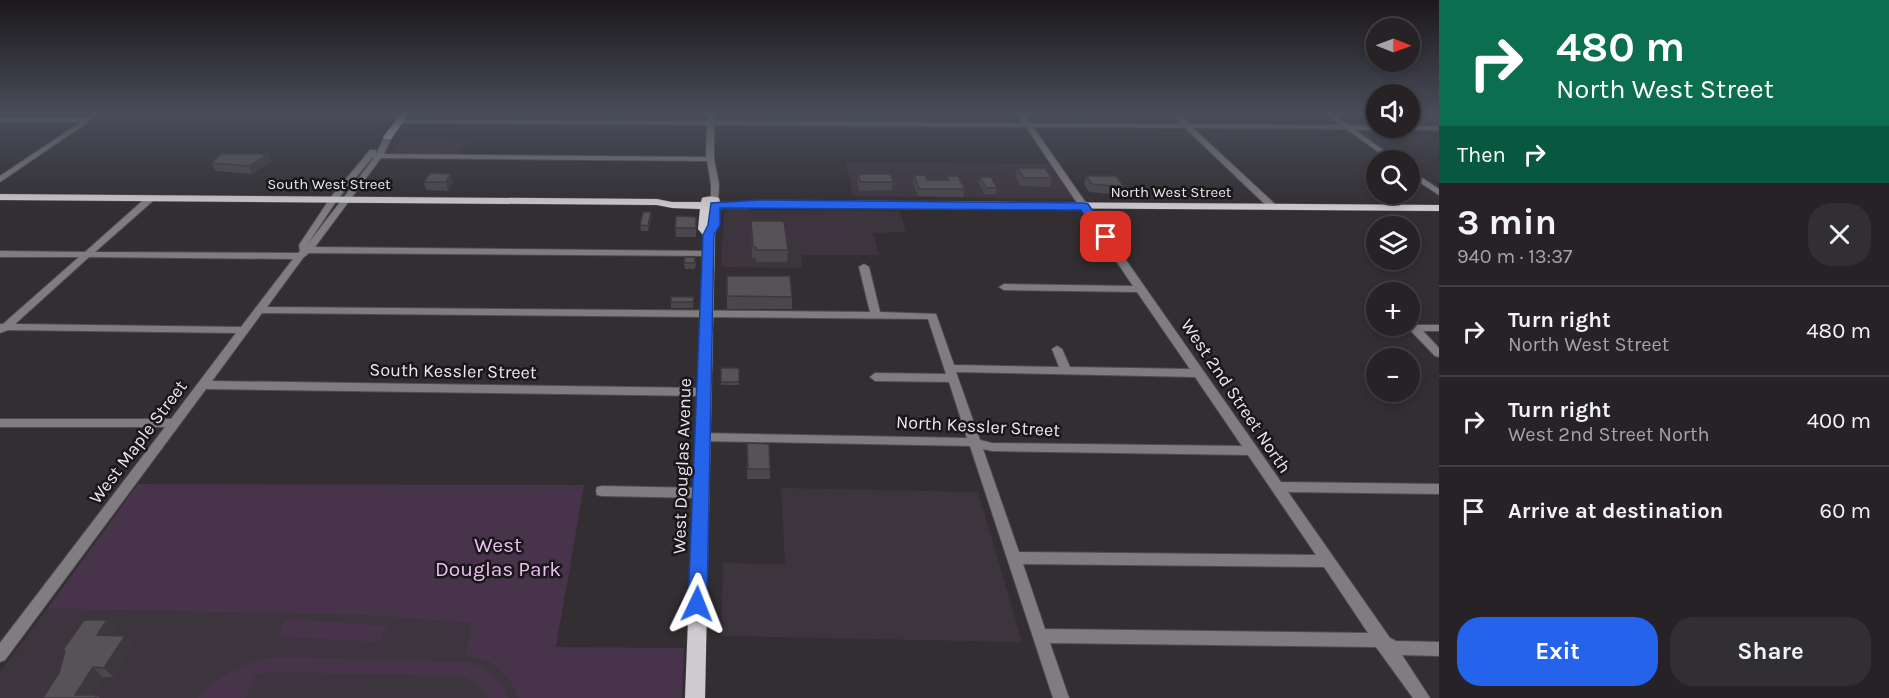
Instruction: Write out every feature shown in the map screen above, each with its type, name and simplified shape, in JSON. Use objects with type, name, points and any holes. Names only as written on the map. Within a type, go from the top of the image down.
[{"type":"main road","name":"South West Street","points":[[0,197],[710,203]]},
{"type":"main road","name":"North West Street","points":[[710,203],[1439,208]]},
{"type":"main road","name":"West Douglas Avenue","points":[[695,698],[709,235],[704,229],[710,203]]},
{"type":"street","points":[[0,180],[49,147]]},
{"type":"street","name":"West Maple Street","points":[[302,253],[303,245],[334,199],[378,147]]},
{"type":"street","name":"West Maple Street","points":[[0,654],[302,253],[313,245],[348,199],[383,147]]},
{"type":"street","name":"West Douglas Avenue","points":[[710,147],[712,177],[715,184],[710,203]]},
{"type":"street","name":"West 2nd Street North","points":[[1043,147],[1422,698]]},
{"type":"street","points":[[1209,147],[1273,207]]},
{"type":"street","points":[[369,156],[710,159]]},
{"type":"street","points":[[352,176],[364,176]]},
{"type":"street","points":[[1420,179],[1439,193]]},
{"type":"street","points":[[2,329],[151,198]]},
{"type":"street","points":[[0,254],[708,254]]},
{"type":"street","points":[[864,267],[876,316]]},
{"type":"street","points":[[1004,287],[1141,288]]},
{"type":"street","points":[[259,310],[932,316],[1061,698]]},
{"type":"street","points":[[1439,328],[1414,328],[1439,354]]},
{"type":"street","points":[[2,329],[244,330]]},
{"type":"street","points":[[1057,349],[1066,370]]},
{"type":"street","points":[[875,377],[1066,370],[1198,373]]},
{"type":"street","name":"South Kessler Street","points":[[202,385],[704,392]]},
{"type":"street","points":[[0,423],[174,423]]},
{"type":"street","name":"North Kessler Street","points":[[702,437],[975,444],[992,447],[1252,451]]},
{"type":"street","points":[[1277,488],[1439,489]]},
{"type":"street","points":[[602,491],[701,493]]},
{"type":"street","points":[[1013,558],[1327,561]]},
{"type":"street","points":[[1040,636],[1377,640],[1396,648],[1439,649]]},
{"type":"shaded area","points":[[394,147],[463,147],[458,155],[389,155]]},
{"type":"shaded area","points":[[846,162],[1051,164],[1074,199],[853,196]]},
{"type":"shaded area","points":[[731,210],[900,211],[906,232],[873,233],[879,255],[801,255],[802,268],[721,267],[724,212]]},
{"type":"shaded area","points":[[781,488],[978,492],[1022,642],[721,636],[723,563],[785,564]]},
{"type":"shaded area","points":[[47,609],[358,615],[473,623],[465,655],[478,657],[501,670],[517,698],[0,698],[0,672]]},
{"type":"green space","name":"West Douglas Park","points":[[138,484],[584,485],[556,647],[684,648],[682,698],[517,698],[509,681],[498,668],[483,660],[465,656],[472,623],[358,615],[47,609]]},
{"type":"green space","points":[[286,619],[387,626],[379,642],[277,636]]},
{"type":"green space","points":[[274,657],[468,662],[481,667],[498,679],[508,698],[489,698],[480,686],[462,676],[272,672],[256,675],[245,698],[196,698],[213,683],[241,667]]},
{"type":"building","points":[[221,154],[268,154],[249,166],[212,163]]},
{"type":"building","points":[[1017,168],[1045,168],[1052,178],[1024,178]]},
{"type":"building","points":[[430,173],[451,174],[446,182],[424,182]]},
{"type":"building","points":[[858,174],[891,174],[893,182],[860,182]]},
{"type":"building","points":[[914,175],[925,175],[927,180],[949,180],[947,176],[958,176],[965,189],[919,189]]},
{"type":"building","points":[[1086,176],[1116,176],[1124,187],[1092,184]]},
{"type":"building","points":[[980,177],[991,177],[997,188],[986,188]]},
{"type":"building","points":[[643,212],[651,212],[648,226],[640,225]]},
{"type":"building","points":[[676,216],[696,217],[696,228],[675,228]]},
{"type":"building","points":[[751,221],[784,221],[788,250],[756,250],[756,247],[753,247]]},
{"type":"building","points":[[685,257],[695,257],[695,263],[684,263]]},
{"type":"building","points":[[727,276],[790,276],[792,297],[727,296]]},
{"type":"building","points":[[671,297],[694,297],[693,302],[671,302]]},
{"type":"building","points":[[721,368],[739,368],[739,382],[721,382]]},
{"type":"building","points":[[747,443],[769,444],[770,469],[748,469]]},
{"type":"building","points":[[84,620],[107,620],[97,635],[125,636],[104,668],[93,667],[75,695],[97,695],[95,698],[43,698],[59,673],[65,651],[62,651]]},
{"type":"route","points":[[697,604],[709,235],[714,225],[715,205],[1084,206],[1106,237]]}]
